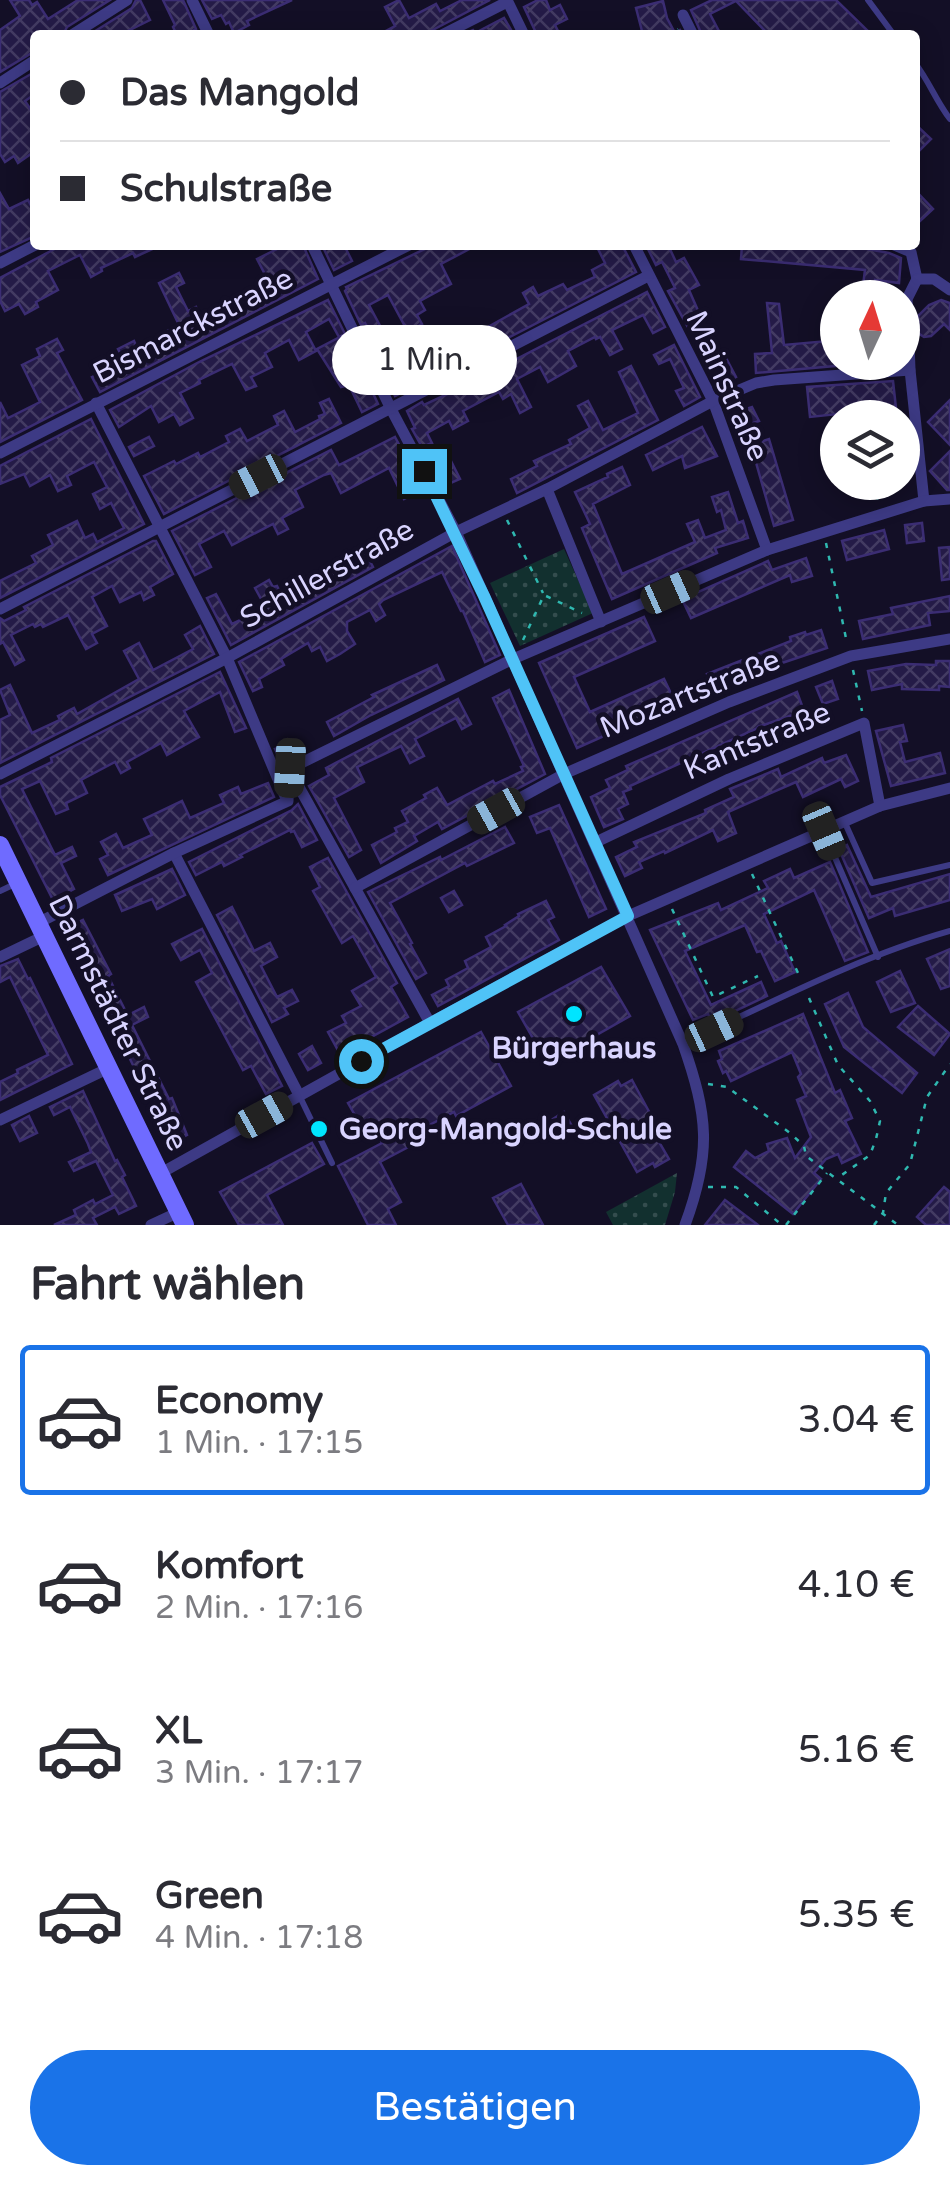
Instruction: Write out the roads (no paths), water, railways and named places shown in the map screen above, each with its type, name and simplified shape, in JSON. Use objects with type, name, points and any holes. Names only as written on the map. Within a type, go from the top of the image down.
[{"type":"main road","name":"Darmstädter Straße","points":[[0,845],[182,1218]]},
{"type":"street","points":[[80,30],[127,0]]},
{"type":"street","points":[[192,0],[207,30]]},
{"type":"street","points":[[452,30],[507,1],[522,30]]},
{"type":"street","points":[[683,15],[690,30]]},
{"type":"street","points":[[0,83],[30,63]]},
{"type":"street","points":[[0,262],[30,247]]},
{"type":"street","points":[[315,250],[456,532],[684,1044],[706,1140],[686,1225]]},
{"type":"street","name":"Bismarckstraße","points":[[0,453],[399,250]]},
{"type":"street","name":"Mainstraße","points":[[636,250],[714,401],[767,550]]},
{"type":"street","points":[[908,250],[917,278],[934,279],[950,290]]},
{"type":"street","points":[[0,609],[648,276]]},
{"type":"street","name":"Schillerstraße","points":[[0,774],[227,658],[456,532],[714,401],[756,383],[820,377]]},
{"type":"street","points":[[911,380],[924,501]]},
{"type":"street","points":[[96,404],[227,658],[288,801]]},
{"type":"street","points":[[548,488],[601,622]]},
{"type":"street","points":[[290,768],[513,659],[767,550],[924,501],[950,499]]},
{"type":"street","name":"Mozartstraße","points":[[356,888],[564,774],[729,702],[850,657],[950,639]]},
{"type":"street","name":"Kantstraße","points":[[594,843],[729,779],[864,723],[880,806]]},
{"type":"street","points":[[288,801],[290,768]]},
{"type":"street","points":[[290,768],[430,1023]]},
{"type":"street","points":[[160,1173],[628,916],[880,806],[950,788]]},
{"type":"street","points":[[0,957],[174,854],[288,801]]},
{"type":"street","points":[[174,854],[299,1096]]},
{"type":"street","points":[[0,1120],[109,1068]]},
{"type":"street","points":[[151,1225],[182,1218]]},
{"type":"lane","points":[[868,0],[890,30]]},
{"type":"lane","points":[[920,69],[950,119]]},
{"type":"lane","points":[[845,822],[872,883],[950,865]]},
{"type":"lane","points":[[824,831],[878,957]]},
{"type":"lane","points":[[0,891],[18,882]]},
{"type":"lane","points":[[684,1044],[804,988],[915,941],[950,931]]},
{"type":"lane","points":[[299,1096],[332,1163]]},
{"type":"place","name":"Bürgerhaus","points":[[574,1014]]},
{"type":"place","name":"Georg-Mangold-Schule","points":[[319,1129]]}]
